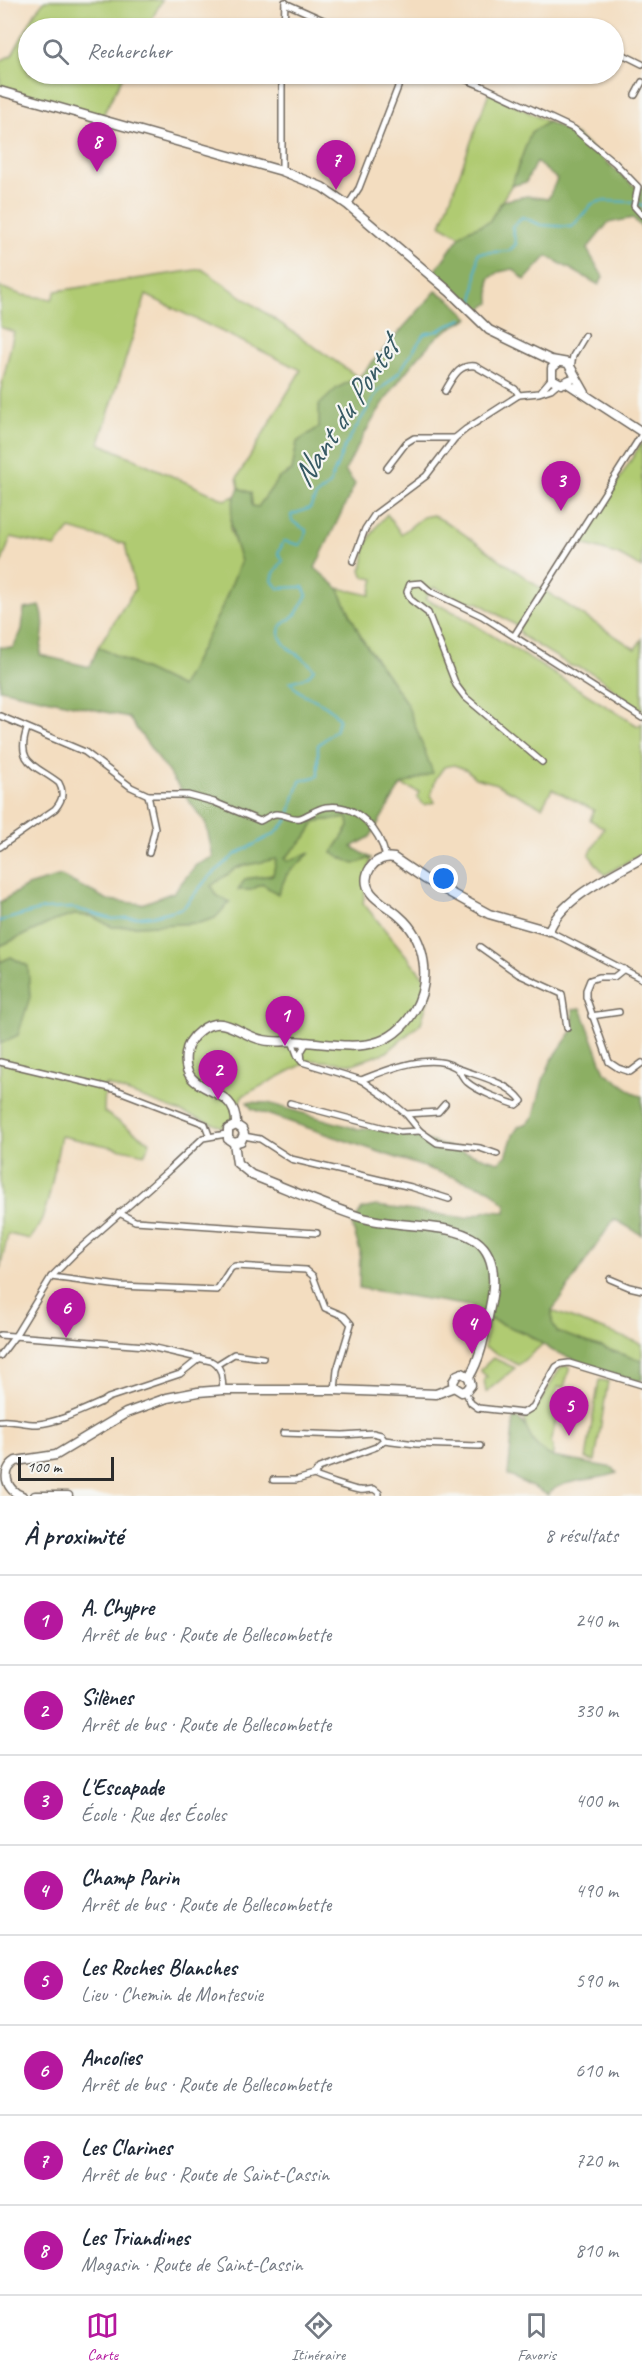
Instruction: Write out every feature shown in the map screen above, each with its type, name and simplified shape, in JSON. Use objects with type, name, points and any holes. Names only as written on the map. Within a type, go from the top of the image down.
[{"type":"street","points":[[284,18],[285,2],[319,18]]},
{"type":"street","points":[[624,55],[642,64]]},
{"type":"street","points":[[635,94],[642,82]]},
{"type":"street","points":[[282,84],[282,171]]},
{"type":"street","points":[[348,205],[358,188],[399,84]]},
{"type":"street","points":[[478,84],[574,129],[638,187],[635,201],[642,215]]},
{"type":"street","points":[[0,92],[282,171],[322,187],[348,205],[450,292],[489,330],[560,362],[572,371],[585,393]]},
{"type":"street","points":[[572,371],[573,356],[585,336]]},
{"type":"street","points":[[514,636],[642,433],[585,393],[557,378],[538,354]]},
{"type":"street","points":[[560,362],[573,356]]},
{"type":"street","points":[[557,378],[560,362]]},
{"type":"street","points":[[445,391],[459,369],[468,365],[475,366],[515,389],[519,395]]},
{"type":"street","points":[[353,561],[364,529],[375,514],[426,476],[455,438],[519,395],[539,393],[557,378],[572,371]]},
{"type":"street","points":[[387,468],[406,443],[414,438],[455,438]]},
{"type":"street","points":[[542,762],[475,707],[456,686],[428,614],[408,597],[408,587],[416,582],[421,583],[430,591],[460,604],[642,718]]},
{"type":"street","points":[[0,716],[86,752],[131,788],[148,795],[188,795],[214,802],[260,821],[274,813],[299,818],[329,807],[352,811],[364,819],[376,832],[383,842],[386,857]]},
{"type":"street","points":[[0,847],[55,809],[61,801],[62,788],[59,783],[25,759],[22,751],[27,729]]},
{"type":"street","points":[[148,795],[155,828],[149,853]]},
{"type":"street","points":[[236,1125],[236,1114],[228,1100],[198,1084],[189,1074],[186,1053],[193,1038],[203,1028],[222,1023],[236,1027],[260,1040],[347,1047],[372,1044],[399,1029],[418,1003],[424,985],[424,967],[416,936],[400,916],[371,893],[367,885],[369,869],[379,859],[394,858],[425,879],[489,914],[549,931],[642,979]]},
{"type":"street","points":[[549,931],[556,916],[569,904],[642,858]]},
{"type":"street","points":[[480,947],[518,974],[562,994],[567,1028]]},
{"type":"street","points":[[624,969],[614,977],[599,976],[590,980],[586,990],[591,1016],[609,1062],[618,1068],[630,1071],[642,1063]]},
{"type":"street","points":[[591,1016],[619,1012]]},
{"type":"street","points":[[292,1041],[302,1062],[361,1080],[406,1114],[420,1131],[437,1143],[480,1148],[497,1154]]},
{"type":"street","points":[[302,1062],[301,1052],[307,1042]]},
{"type":"street","points":[[0,1062],[114,1089],[205,1124],[209,1135]]},
{"type":"street","points":[[361,1080],[415,1062],[444,1063],[492,1081],[518,1094],[522,1101],[517,1105],[467,1082],[457,1068]]},
{"type":"street","points":[[290,1103],[400,1132],[420,1131]]},
{"type":"street","points":[[406,1114],[438,1112],[445,1104]]},
{"type":"street","points":[[226,1134],[230,1127],[236,1125],[243,1129],[244,1136],[239,1142],[234,1143]]},
{"type":"street","points":[[0,1356],[51,1277],[77,1251],[202,1138],[209,1135],[226,1134]]},
{"type":"street","points":[[226,1134],[228,1139],[234,1143],[237,1163],[252,1175],[359,1216],[464,1233],[481,1244],[494,1265],[495,1285],[478,1360],[469,1377],[471,1385],[465,1391],[459,1391],[454,1387],[453,1382],[457,1375],[465,1374],[469,1377]]},
{"type":"street","points":[[244,1136],[260,1139],[291,1159],[411,1187],[449,1199]]},
{"type":"street","points":[[119,1213],[135,1221],[317,1233]]},
{"type":"street","points":[[51,1277],[73,1281],[217,1290],[228,1272],[235,1266],[306,1270],[313,1276],[326,1308],[344,1316],[351,1324],[337,1370],[335,1390]]},
{"type":"street","points":[[610,1279],[642,1290]]},
{"type":"street","points":[[0,1335],[146,1346],[218,1364]]},
{"type":"street","points":[[218,1364],[234,1354],[263,1358]]},
{"type":"street","points":[[0,1421],[10,1420],[35,1424],[51,1422],[108,1398],[180,1374],[200,1358]]},
{"type":"street","points":[[465,1391],[471,1403],[478,1408],[523,1413],[532,1407],[556,1367],[569,1363],[642,1385]]},
{"type":"street","points":[[218,1364],[223,1390]]},
{"type":"street","points":[[22,1496],[12,1491],[6,1478],[7,1471],[16,1461],[56,1455],[106,1424],[167,1398],[223,1390],[335,1390],[436,1394],[454,1387]]},
{"type":"street","points":[[283,1433],[344,1435],[373,1433],[381,1435],[384,1440]]},
{"type":"street","points":[[273,1480],[296,1480],[314,1475],[319,1468],[376,1447],[384,1440],[416,1444],[480,1446]]},
{"type":"street","points":[[314,1475],[317,1478],[333,1481],[356,1490],[374,1489],[380,1496]]},
{"type":"street","points":[[35,1496],[68,1496]]},
{"type":"green space","points":[[45,0],[162,0],[152,18],[32,18]]},
{"type":"green space","points":[[18,44],[18,84],[119,84],[101,119],[0,88],[0,61],[12,55]]},
{"type":"green space","points":[[489,92],[548,122],[531,132],[511,186],[489,222],[466,231],[460,236],[441,225]]},
{"type":"green space","points":[[548,122],[576,135],[634,186],[642,187],[642,228],[633,218],[608,223],[587,249],[603,277],[599,285],[547,256],[525,280],[513,269],[499,272],[489,279],[490,303],[478,311],[435,271],[460,236],[466,231],[489,222],[502,201],[527,196],[548,199],[557,179],[536,162],[526,182],[511,186],[531,132]]},
{"type":"green space","points":[[202,269],[358,377],[337,388],[319,427],[297,442],[292,471],[279,478],[258,507],[252,506],[251,493],[239,488],[237,478],[301,370],[146,295],[99,443],[225,500],[235,496],[230,529],[241,561],[220,612],[181,687],[98,647],[135,589],[125,544],[70,529],[55,547],[11,537],[0,567],[0,393],[14,332],[0,327],[0,287],[22,295],[52,299],[56,291]]},
{"type":"green space","points":[[436,291],[451,300],[469,318],[441,334],[423,351],[397,383],[374,418],[345,471],[355,484],[315,568],[338,588],[362,639],[407,704],[433,773],[401,785],[370,837],[352,847],[371,858],[354,864],[332,853],[349,827],[348,818],[316,821],[306,837],[285,858],[287,861],[310,853],[287,874],[278,894],[262,884],[251,890],[238,890],[245,879],[273,875],[276,859],[238,867],[211,886],[216,895],[230,902],[215,918],[199,923],[112,927],[92,916],[74,915],[54,921],[0,946],[0,902],[27,886],[61,876],[108,900],[142,904],[174,892],[196,865],[213,857],[206,824],[128,717],[0,689],[0,647],[13,648],[22,630],[24,609],[40,606],[44,624],[40,655],[90,667],[98,647],[181,687],[220,612],[241,561],[231,524],[232,507],[239,488],[251,493],[252,506],[258,507],[279,478],[292,471],[297,442],[319,427],[319,405],[337,388],[359,377]]},
{"type":"green space","points":[[642,442],[642,568],[619,555],[580,543]]},
{"type":"green space","points":[[387,514],[401,534],[423,517],[433,515],[635,649],[642,639],[642,711],[590,672],[571,666],[522,636],[517,626],[479,603],[461,600],[434,587],[425,599],[456,613],[638,726],[642,723],[642,853],[605,875],[589,855],[604,828],[590,820],[594,810],[552,789],[542,807],[494,783],[475,778],[467,770],[454,765],[444,767],[436,778],[431,795],[435,802],[424,805],[417,797],[419,792],[401,785],[407,704],[362,639],[338,588],[370,595],[374,579],[364,577],[361,570],[364,554],[376,527]]},
{"type":"green space","points":[[348,818],[349,827],[332,853],[354,864],[371,858],[363,903],[432,987],[421,1023],[387,1052],[353,1064],[311,1060],[242,1096],[234,1118],[222,1127],[105,1084],[104,1112],[150,1142],[145,1154],[61,1136],[47,1204],[37,1229],[30,1239],[8,1234],[0,1269],[0,1044],[18,1035],[11,957],[0,962],[0,946],[54,921],[74,915],[91,916],[113,927],[199,923],[215,918],[216,895],[211,886],[238,867],[277,858],[273,875],[245,879],[239,889],[251,890],[262,884],[278,894],[287,874],[309,854],[287,861],[285,858],[306,837],[316,821]]},
{"type":"green space","points":[[11,957],[28,966],[30,997],[18,1035],[0,1044],[0,962]]},
{"type":"green space","points":[[581,1008],[605,1072],[637,1095],[642,1096],[642,1235],[614,1219],[552,1311],[552,1322],[557,1332],[642,1361],[642,1380],[637,1381],[608,1373],[553,1351],[527,1334],[489,1319],[470,1306],[359,1288],[360,1251],[352,1225],[362,1209],[376,1206],[466,1218],[487,1211],[505,1212],[506,1205],[489,1189],[252,1109],[247,1102],[268,1103],[357,1129],[370,1128],[419,1138],[498,1162],[506,1156],[513,1135],[519,1126],[528,1123],[534,1116],[543,1080],[551,1061],[573,1030],[573,1009]]},
{"type":"green space","points":[[552,1311],[642,1344],[642,1361],[557,1332],[552,1323]]},
{"type":"green space","points":[[489,1319],[527,1334],[543,1344],[518,1365],[484,1347]]},
{"type":"green space","points":[[493,1358],[515,1368],[486,1392],[484,1379],[487,1377],[480,1370]]},
{"type":"green space","points":[[563,1366],[570,1367],[564,1387],[558,1387],[554,1399],[559,1405],[551,1443],[553,1457],[541,1449],[528,1434],[525,1414],[538,1405]]},
{"type":"green space","points":[[599,1380],[608,1381],[595,1461],[586,1459]]},
{"type":"green space","points":[[514,1417],[522,1422],[536,1445],[548,1455],[613,1468],[617,1473],[570,1483],[553,1490],[548,1495],[508,1475]]},
{"type":"waterway","points":[[473,308],[478,253],[509,251],[516,244],[512,227],[522,217],[541,225],[572,227],[592,204],[601,201],[635,202],[642,206]]},
{"type":"waterway","name":"Nant du Pontet","points":[[0,921],[43,909],[74,908],[112,919],[152,916],[183,908],[207,879],[236,854],[274,834],[287,821],[300,781],[318,776],[318,745],[335,731],[339,720],[329,708],[302,693],[290,682],[307,676],[314,669],[285,645],[279,633],[280,627],[296,614],[307,595],[303,587],[278,588],[272,581],[274,573],[283,560],[278,553],[284,541],[300,545],[305,537],[306,530],[292,521],[291,515],[310,508],[316,496],[329,485],[345,446],[377,393],[400,371],[424,334],[437,331],[462,319]]},
{"type":"place","name":"Les Triandines","points":[[97,172]]},
{"type":"place","name":"Les Clarines","points":[[336,190]]},
{"type":"place","name":"L'Escapade","points":[[561,511]]},
{"type":"place","name":"A. Chypre","points":[[285,1046]]},
{"type":"place","name":"Silènes","points":[[218,1100]]},
{"type":"place","name":"Ancolies","points":[[66,1338]]},
{"type":"place","name":"Champ Parin","points":[[472,1354]]},
{"type":"place","name":"Les Roches Blanches","points":[[569,1436]]}]
